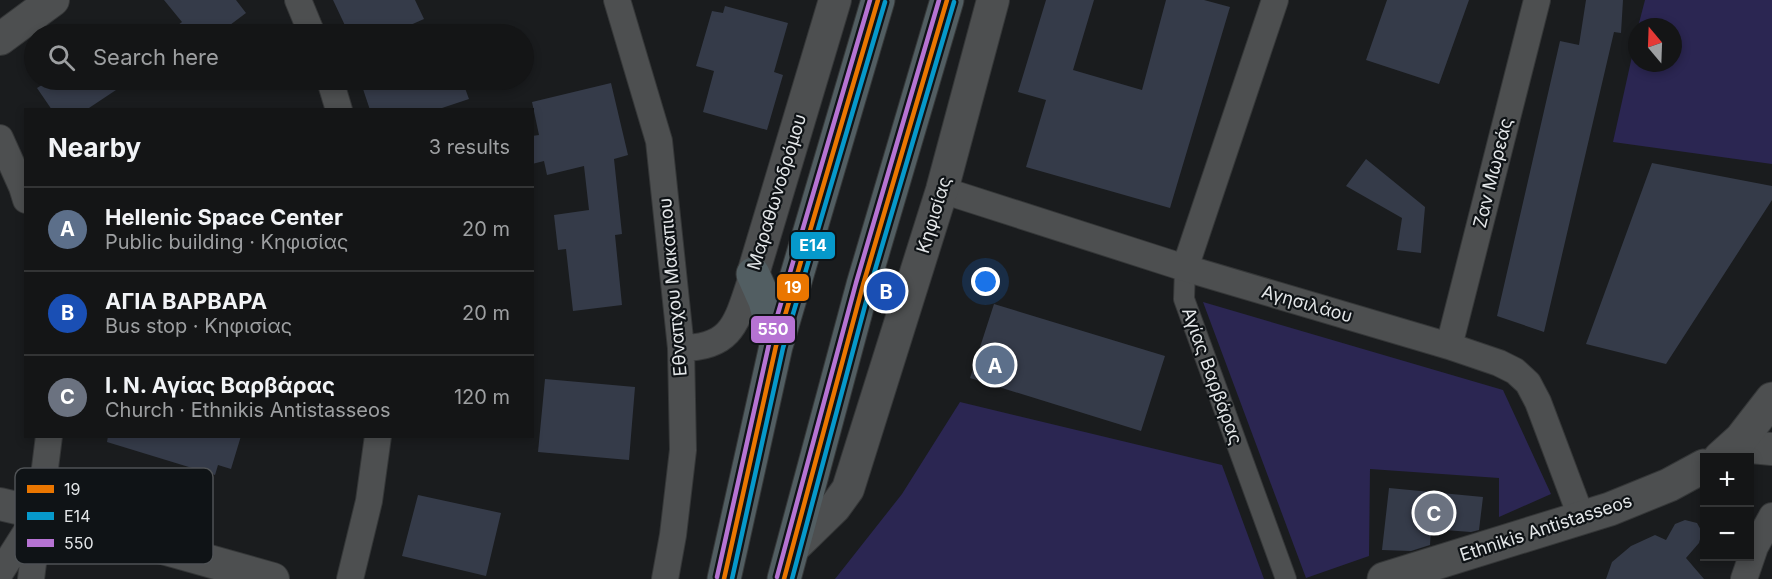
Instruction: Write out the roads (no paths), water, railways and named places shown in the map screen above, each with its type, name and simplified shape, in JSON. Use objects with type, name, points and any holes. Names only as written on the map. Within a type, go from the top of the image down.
[{"type":"main road","points":[[724,579],[776,346],[878,0]]},
{"type":"main road","name":"Κηφισίας","points":[[784,579],[793,564],[862,285],[947,0]]},
{"type":"main road","points":[[753,274],[765,301],[776,346]]},
{"type":"main road","points":[[1731,448],[1772,399]]},
{"type":"main road","name":"Ethnikis Antistasseos","points":[[1384,579],[1582,519],[1640,498],[1700,468]]},
{"type":"street","points":[[0,39],[53,0]]},
{"type":"street","points":[[298,0],[308,24]]},
{"type":"street","name":"Εθναπχου Μακαπιου","points":[[618,0],[659,141],[681,348],[683,450],[673,535],[665,579]]},
{"type":"street","name":"Μαραθωνοδρόμου","points":[[681,348],[699,348],[727,335],[735,325],[753,274],[835,0]]},
{"type":"street","name":"Κηφισίας","points":[[793,564],[848,489],[942,190],[993,0]]},
{"type":"street","name":"Αγίας Βαρβάρας","points":[[1275,0],[1185,268],[1184,299],[1286,579]]},
{"type":"street","name":"Ζαν Μωρεάς","points":[[1449,346],[1537,0]]},
{"type":"street","points":[[333,90],[338,108]]},
{"type":"street","points":[[0,138],[24,194]]},
{"type":"street","name":"Αγησιλάου","points":[[942,190],[1185,268],[1449,346],[1499,363],[1515,371],[1528,383],[1538,402],[1582,519]]},
{"type":"street","points":[[44,468],[49,438]]},
{"type":"street","points":[[350,579],[369,501],[378,438]]},
{"type":"street","points":[[1731,448],[1772,449]]},
{"type":"street","points":[[0,504],[15,508]]},
{"type":"street","points":[[1744,579],[1755,547],[1772,516]]},
{"type":"street","points":[[0,573],[15,549]]},
{"type":"street","points":[[213,562],[273,579]]},
{"type":"street","points":[[31,579],[33,564]]},
{"type":"place","name":"ΑΓΙΑ ΒΑΡΒΑΡΑ","points":[[886,291]]},
{"type":"place","name":"Hellenic Space Center","points":[[995,365]]},
{"type":"place","name":"Ι. Ν. Αγίας Βαρβάρας","points":[[1434,513]]}]
